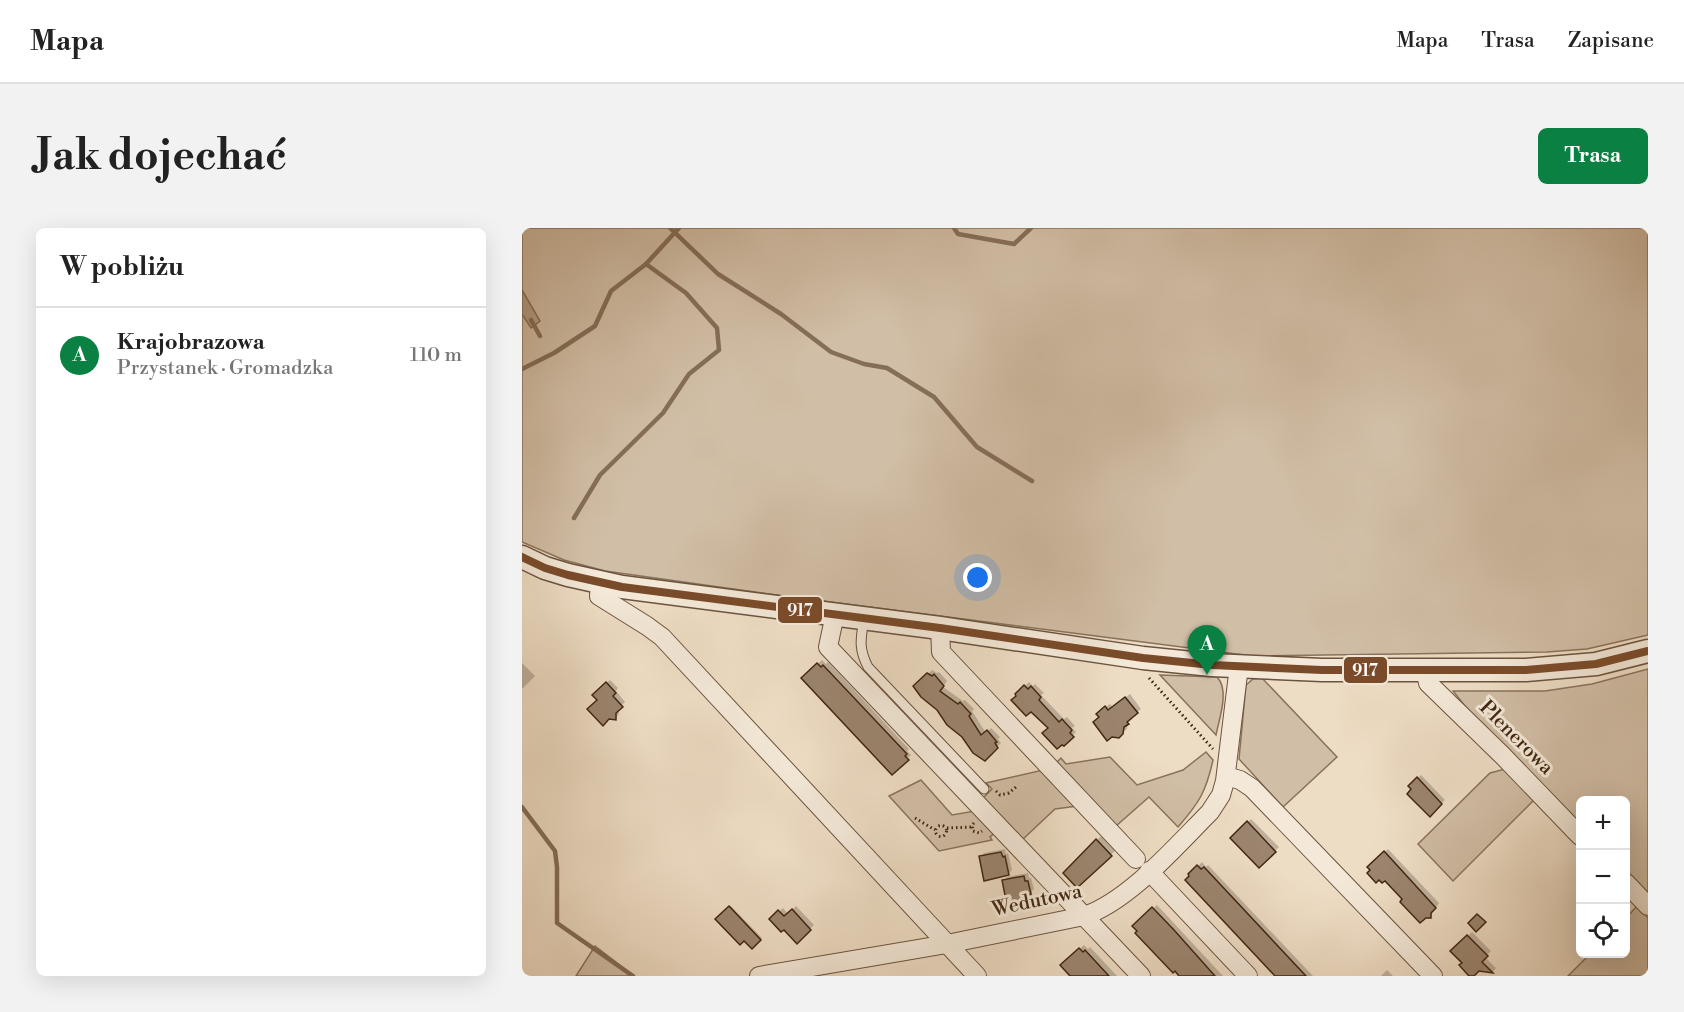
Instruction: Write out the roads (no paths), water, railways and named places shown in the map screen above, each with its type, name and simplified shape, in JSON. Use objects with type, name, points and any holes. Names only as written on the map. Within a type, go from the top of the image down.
[{"type":"street","points":[[522,557],[545,568],[600,583],[940,628],[1143,658],[1322,670],[1526,670],[1596,664],[1648,651]]},
{"type":"street","points":[[600,583],[599,596],[662,637],[977,976]]},
{"type":"street","points":[[835,614],[828,647],[1141,976]]},
{"type":"street","points":[[940,628],[941,652],[1248,976]]},
{"type":"street","name":"Wedutowa","points":[[759,976],[947,944],[1083,916],[1099,911],[1120,898],[1143,865],[1215,806],[1221,795],[1227,768],[1239,666]]},
{"type":"street","name":"Plenerowa","points":[[1425,669],[1428,683],[1576,831]]},
{"type":"street","points":[[1227,768],[1271,806],[1433,976]]},
{"type":"street","points":[[1630,887],[1648,906]]},
{"type":"lane","points":[[864,618],[861,654],[868,667],[984,789]]},
{"type":"waterway","points":[[670,228],[718,274],[781,314],[831,352],[864,364],[887,368],[934,397],[977,447],[1032,481]]},
{"type":"waterway","points":[[522,369],[554,353],[595,326],[611,291],[646,264],[679,228]]},
{"type":"waterway","points":[[954,228],[958,234],[1014,244],[1031,228]]},
{"type":"waterway","points":[[574,518],[600,475],[663,413],[689,374],[719,350],[717,328],[686,293],[646,264]]},
{"type":"waterway","points":[[531,320],[540,336]]},
{"type":"waterway","points":[[522,807],[555,851],[557,923],[633,976]]},
{"type":"place","name":"Krajobrazowa","points":[[1207,675]]}]
